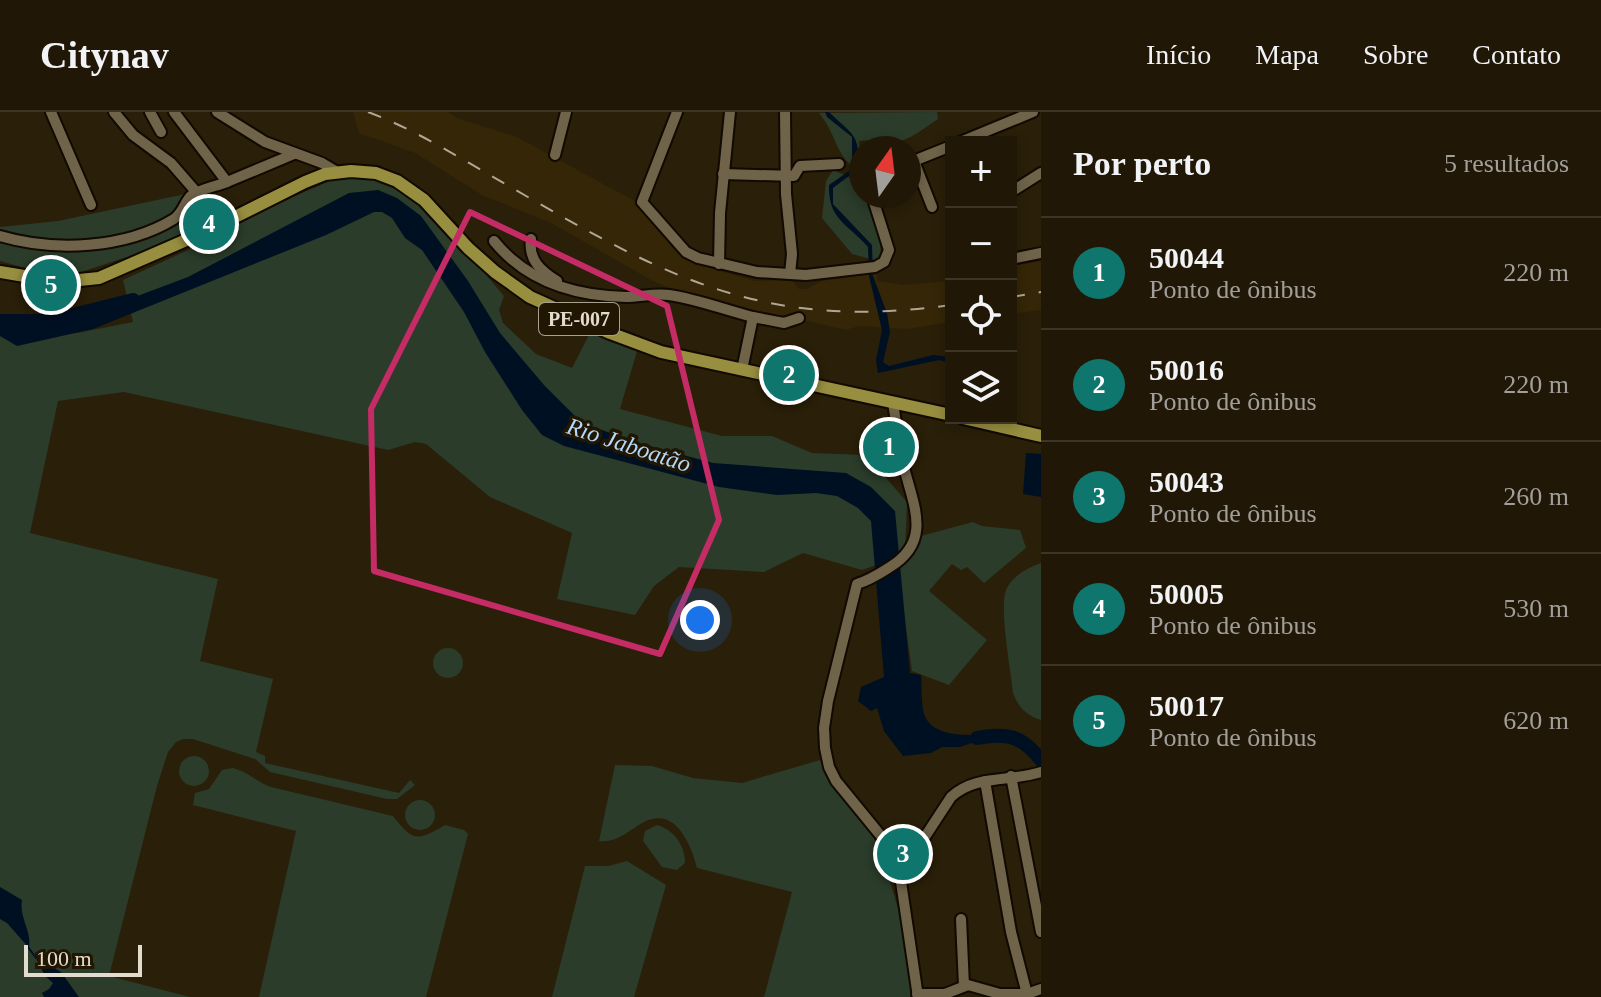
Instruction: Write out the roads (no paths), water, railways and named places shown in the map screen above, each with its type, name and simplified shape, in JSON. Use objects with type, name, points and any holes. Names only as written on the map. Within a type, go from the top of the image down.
[{"type":"main road","name":"PE-007","points":[[0,272],[60,282],[99,278],[207,231],[325,174],[366,172],[397,181],[424,200],[468,248],[530,297],[610,333],[661,352],[945,414]]},
{"type":"main road","points":[[989,424],[1041,436]]},
{"type":"street","points":[[51,112],[91,205]]},
{"type":"street","points":[[114,112],[133,135],[171,163],[198,194]]},
{"type":"street","points":[[150,112],[161,132]]},
{"type":"street","points":[[174,112],[227,182]]},
{"type":"street","points":[[217,112],[253,135],[339,173]]},
{"type":"street","points":[[555,155],[566,112]]},
{"type":"street","points":[[677,112],[642,202],[694,257],[757,272],[806,275],[870,268],[884,262],[889,250],[876,208]]},
{"type":"street","points":[[719,264],[723,174],[730,112]]},
{"type":"street","points":[[785,112],[792,254],[790,274]]},
{"type":"street","points":[[975,136],[1033,112]]},
{"type":"street","points":[[921,158],[945,148]]},
{"type":"street","points":[[0,236],[68,246],[109,241],[163,224],[182,212],[191,197],[294,154]]},
{"type":"street","points":[[723,174],[794,176],[797,168],[803,165],[839,164]]},
{"type":"street","points":[[1017,188],[1041,173]]},
{"type":"street","points":[[921,183],[932,207]]},
{"type":"street","points":[[531,239],[530,254],[544,272],[554,280],[586,294]]},
{"type":"street","points":[[494,241],[523,270],[562,288],[586,294],[629,297],[666,294],[784,323],[799,318]]},
{"type":"street","points":[[1017,258],[1041,253]]},
{"type":"street","points":[[742,370],[753,317]]},
{"type":"street","points":[[893,402],[917,537],[901,560],[857,584],[828,701],[824,728],[829,767],[836,781],[881,836],[900,875],[918,995],[945,994],[964,986],[980,987],[1000,994],[1027,994],[1041,989]]},
{"type":"street","points":[[900,875],[951,797],[966,786],[1038,773]]},
{"type":"street","points":[[1011,776],[1041,932]]},
{"type":"street","points":[[985,781],[1011,932],[1027,994]]},
{"type":"street","points":[[961,919],[964,986]]},
{"type":"water","points":[[825,112],[829,112],[853,136],[851,136]]},
{"type":"water","points":[[849,171],[849,176],[833,188],[833,204],[872,245],[873,276],[887,313],[890,332],[883,362],[889,366],[933,355],[945,356],[945,362],[939,360],[878,373],[876,360],[882,330],[869,276],[868,247],[836,214],[832,206],[829,185]]},
{"type":"water","name":"Rio Jaboatão","points":[[378,190],[397,198],[421,216],[468,281],[500,333],[544,385],[582,423],[639,443],[713,463],[846,473],[871,487],[895,511],[910,673],[921,675],[924,714],[936,728],[945,732],[994,735],[960,747],[942,747],[931,753],[903,756],[884,731],[877,708],[871,711],[858,701],[861,687],[884,677],[871,521],[858,508],[837,496],[816,493],[777,495],[719,487],[564,446],[542,435],[522,410],[464,312],[422,250],[405,238],[392,218],[382,212],[374,212],[326,235],[93,329],[17,346],[0,336],[0,315],[71,321],[188,277],[349,193]]},
{"type":"water","points":[[1026,453],[1041,454],[1041,497],[1023,494]]},
{"type":"water","points":[[0,887],[22,900],[29,948],[0,919]]},
{"type":"water","points":[[36,958],[61,972],[79,997],[44,997],[42,993],[53,983],[45,976]]},
{"type":"waterway","name":"Rio Jaboatão","points":[[0,321],[49,321],[133,300]]},
{"type":"waterway","name":"Rio Jaboatão","points":[[977,738],[1013,738],[1041,760]]},
{"type":"waterway","points":[[28,947],[36,958]]},
{"type":"railway","points":[[368,112],[424,138],[622,249],[721,290],[772,303],[826,310],[885,311],[945,306]]},
{"type":"railway","points":[[1017,296],[1041,292]]},
{"type":"place","name":"50005","points":[[209,224]]},
{"type":"place","name":"50017","points":[[51,285]]},
{"type":"place","name":"50016","points":[[789,375]]},
{"type":"place","name":"50044","points":[[889,447]]},
{"type":"place","name":"50043","points":[[903,854]]}]
